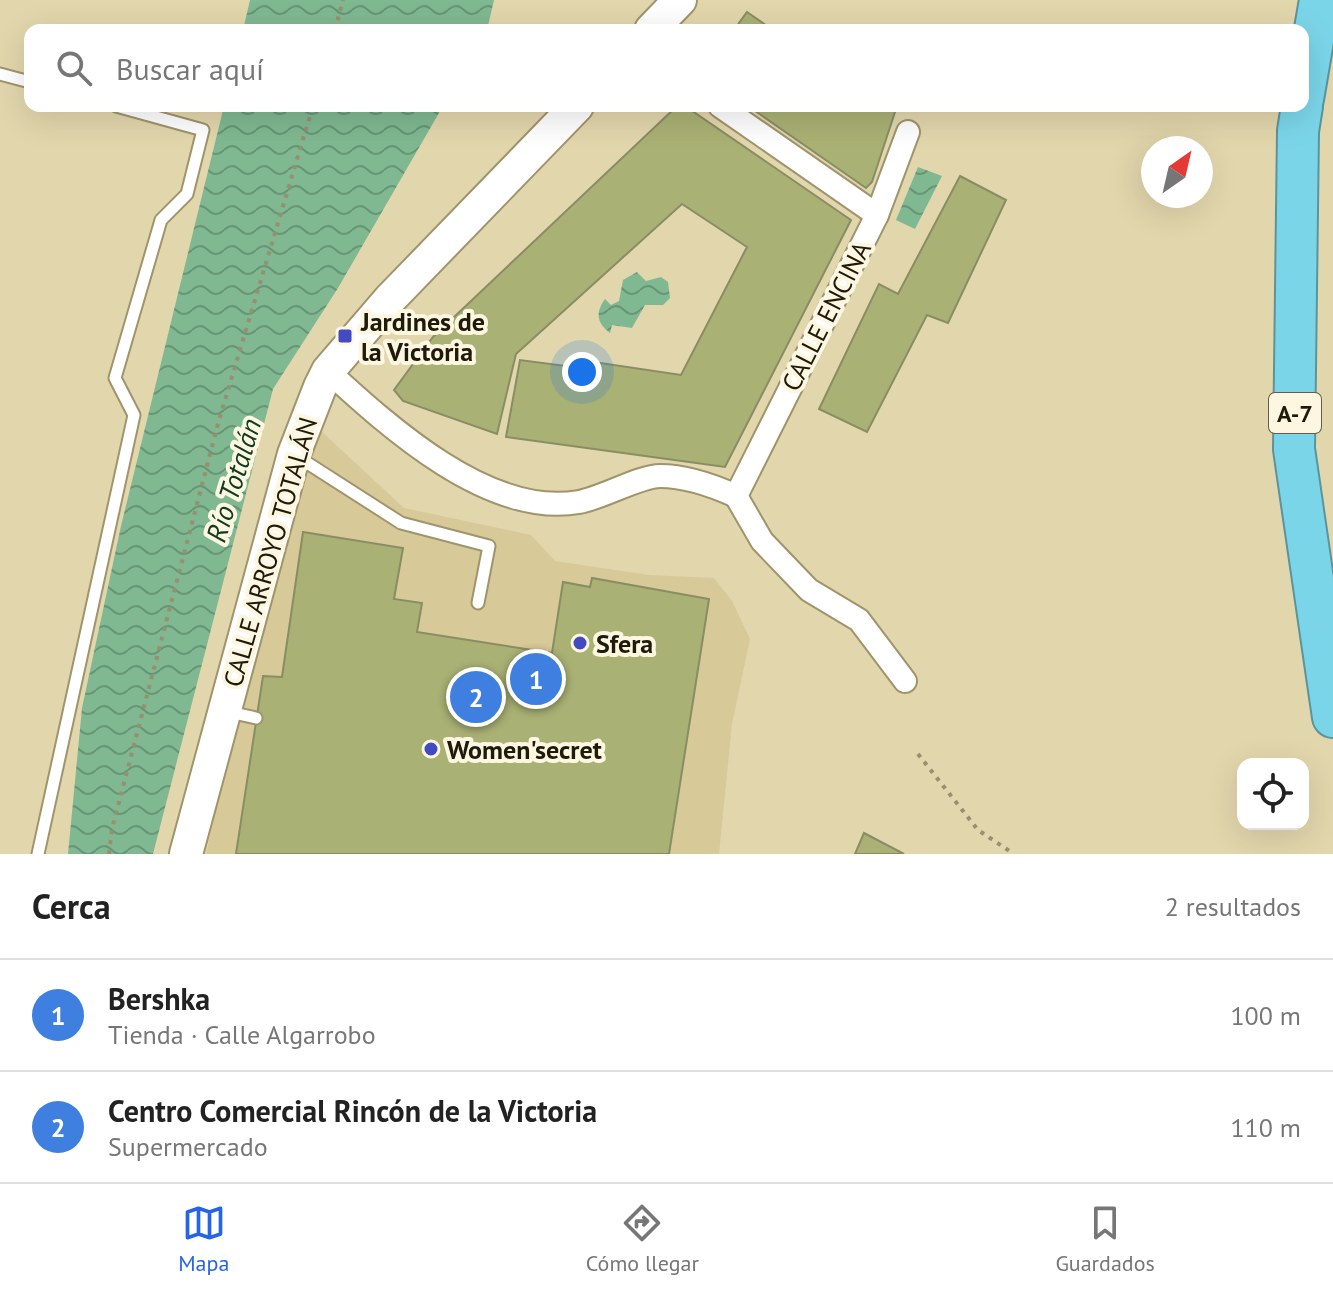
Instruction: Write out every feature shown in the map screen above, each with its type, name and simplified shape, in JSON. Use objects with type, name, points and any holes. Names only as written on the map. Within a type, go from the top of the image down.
[{"type":"highway","points":[[1309,64],[1320,0]]},
{"type":"highway","name":"A-7","points":[[1301,112],[1298,131],[1294,449],[1333,717]]},
{"type":"street","points":[[657,24],[680,0]]},
{"type":"street","name":"CALLE ARROYO TOTALÁN","points":[[186,854],[294,454],[328,371],[390,299],[571,112]]},
{"type":"street","points":[[729,112],[877,215]]},
{"type":"street","name":"CALLE ENCINA","points":[[736,496],[877,215],[908,132]]},
{"type":"street","points":[[328,371],[387,424],[448,468],[516,498],[577,503],[658,476],[713,486],[736,496],[762,541],[809,590],[859,620],[905,681]]},
{"type":"lane","points":[[0,74],[24,80]]},
{"type":"lane","points":[[38,854],[134,415],[115,378],[161,220],[187,194],[203,130],[138,112]]},
{"type":"lane","points":[[294,454],[401,523],[489,546],[478,603]]},
{"type":"lane","points":[[224,712],[256,718]]},
{"type":"path","points":[[337,24],[343,0]]},
{"type":"path","points":[[109,854],[112,829],[219,420],[311,112]]},
{"type":"path","points":[[918,754],[978,830],[1014,854]]},
{"type":"shaded area","points":[[321,431],[404,508],[531,535],[555,561],[649,575],[714,578],[732,601],[750,639],[732,724],[719,854],[206,854],[233,735],[304,475]]},
{"type":"water","points":[[250,0],[494,0],[488,24],[244,24]]},
{"type":"water","name":"Río Totalán","points":[[223,112],[440,112],[338,288],[273,389],[153,854],[68,854],[82,708],[121,526]]},
{"type":"water","points":[[918,167],[942,176],[915,229],[896,220]]},
{"type":"water","points":[[637,272],[646,281],[661,277],[668,282],[670,298],[663,305],[645,305],[632,328],[612,325],[610,333],[599,318],[602,304],[605,299],[611,305],[619,301],[623,280]]},
{"type":"building","points":[[747,12],[764,24],[738,24]]},
{"type":"building","points":[[671,112],[694,112],[851,220],[725,467],[506,437],[520,360],[589,369],[594,362],[681,375],[747,247],[682,204],[516,354],[497,434],[403,401],[394,390],[433,337]]},
{"type":"building","points":[[757,112],[895,112],[872,182],[866,188]]},
{"type":"building","points":[[960,176],[1006,200],[948,323],[927,315],[867,432],[819,409],[879,284],[898,294]]},
{"type":"building","points":[[303,532],[403,548],[394,599],[422,603],[417,632],[552,653],[563,582],[590,587],[592,578],[709,599],[669,854],[236,854],[263,676],[282,677]]},
{"type":"building","points":[[864,833],[904,854],[855,854]]},
{"type":"place","name":"Jardines de la Victoria","points":[[345,336]]},
{"type":"place","name":"Sfera","points":[[580,643]]},
{"type":"place","name":"Bershka","points":[[536,679]]},
{"type":"place","name":"Centro Comercial Rincón de la Victoria","points":[[476,697]]},
{"type":"place","name":"Women'secret","points":[[431,749]]}]
